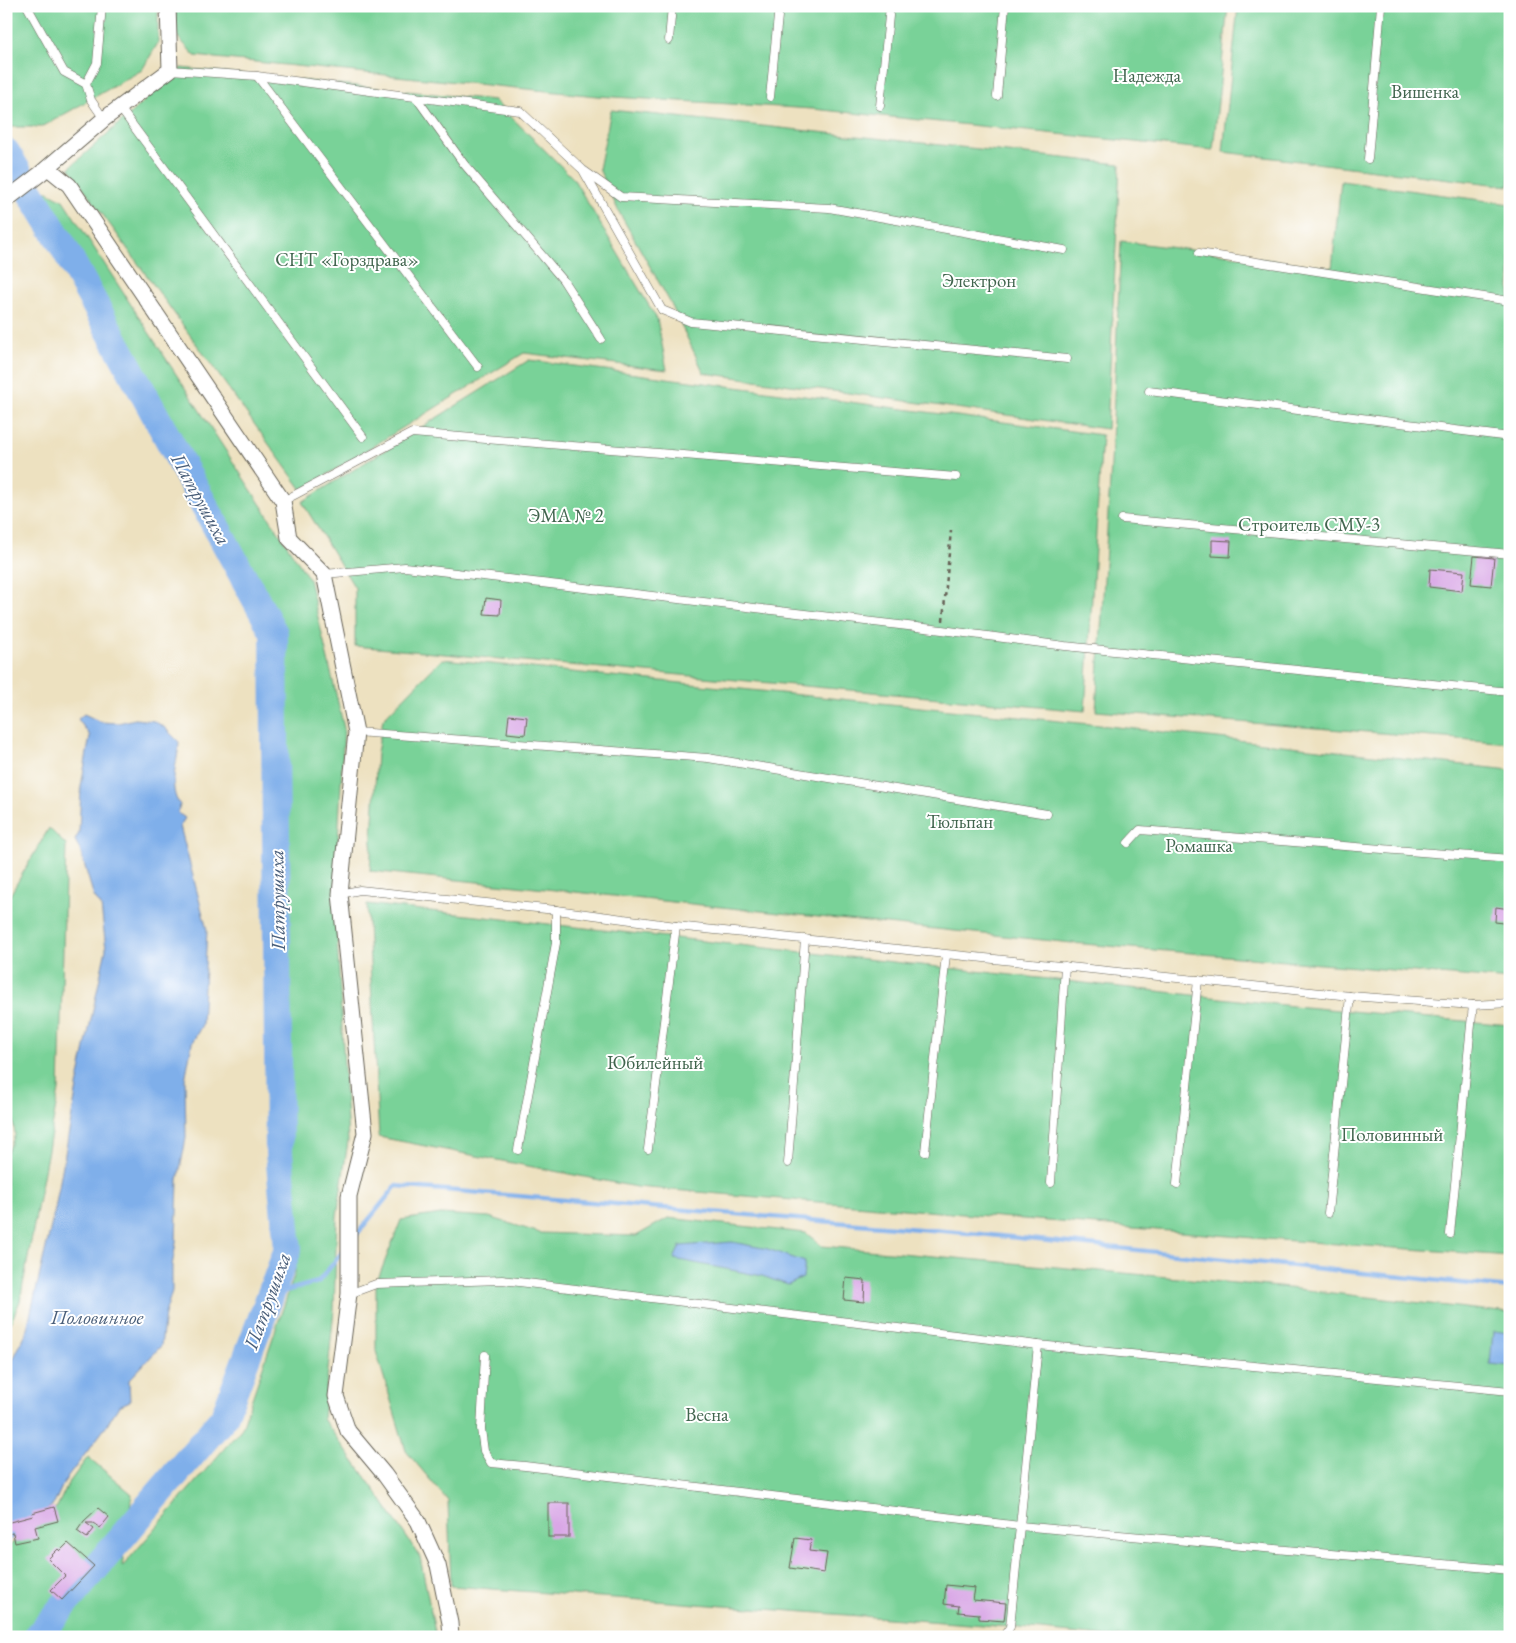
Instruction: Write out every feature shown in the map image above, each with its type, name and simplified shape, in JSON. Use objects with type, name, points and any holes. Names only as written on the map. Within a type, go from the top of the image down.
[{"type":"street","points":[[8,199],[44,171],[104,119],[170,70],[168,6]]},
{"type":"street","points":[[44,171],[69,185],[283,501],[289,538],[324,574],[356,732],[340,894],[365,1133],[349,1196],[349,1294],[336,1396],[348,1431],[384,1474],[418,1521],[438,1564],[451,1637]]},
{"type":"lane","points":[[27,6],[64,72],[86,84]]},
{"type":"lane","points":[[102,6],[96,63],[86,84],[91,100],[104,119]]},
{"type":"lane","points":[[669,40],[672,6]]},
{"type":"lane","points":[[770,98],[779,6]]},
{"type":"lane","points":[[880,106],[890,6]]},
{"type":"lane","points":[[997,96],[1005,6]]},
{"type":"lane","points":[[1368,159],[1381,6]]},
{"type":"lane","points":[[170,70],[257,76],[520,111],[583,170],[621,197],[829,208],[1064,250]]},
{"type":"lane","points":[[257,76],[478,367]]},
{"type":"lane","points":[[415,96],[464,164],[563,280],[601,339]]},
{"type":"lane","points":[[120,108],[363,437]]},
{"type":"lane","points":[[583,170],[662,310],[690,322],[1067,359]]},
{"type":"lane","points":[[1199,253],[1510,301]]},
{"type":"lane","points":[[1149,391],[1510,437]]},
{"type":"lane","points":[[283,501],[412,433],[956,477]]},
{"type":"lane","points":[[1122,519],[1510,554]]},
{"type":"lane","points":[[324,574],[405,567],[1074,647],[1510,692]]},
{"type":"lane","points":[[356,732],[708,758],[1047,814]]},
{"type":"lane","points":[[1128,843],[1140,830],[1510,859]]},
{"type":"lane","points":[[340,894],[360,890],[556,910],[676,926],[946,955],[1350,996],[1473,1005],[1510,1003]]},
{"type":"lane","points":[[518,1150],[556,943],[556,910]]},
{"type":"lane","points":[[648,1149],[676,926]]},
{"type":"lane","points":[[788,1163],[805,939]]},
{"type":"lane","points":[[925,1152],[946,955]]},
{"type":"lane","points":[[1052,1183],[1065,966]]},
{"type":"lane","points":[[1177,1184],[1198,980]]},
{"type":"lane","points":[[1328,1213],[1350,996]]},
{"type":"lane","points":[[1450,1234],[1473,1005]]},
{"type":"lane","points":[[349,1294],[376,1284],[502,1280],[1038,1345],[1510,1391]]},
{"type":"lane","points":[[1003,1637],[1010,1627],[1038,1345]]},
{"type":"lane","points":[[485,1355],[481,1429],[484,1451],[491,1463],[1020,1526],[1510,1570]]},
{"type":"path","points":[[942,630],[951,530]]},
{"type":"green space","points":[[6,6],[158,6],[158,43],[142,70],[42,127],[8,127],[6,124]]},
{"type":"green space","name":"Надежда","points":[[175,6],[1228,6],[1213,150],[813,109],[597,96],[195,56],[175,34]]},
{"type":"green space","name":"Вишенка","points":[[1238,6],[1510,6],[1509,186],[1223,152]]},
{"type":"green space","name":"СНТ «Горздрава»","points":[[181,68],[494,100],[573,178],[657,319],[667,370],[524,353],[302,490],[69,168]]},
{"type":"green space","name":"Электрон","points":[[611,110],[1120,164],[1107,429],[704,373],[670,302],[619,212],[599,169]]},
{"type":"green space","name":"Строитель СМУ-3","points":[[1341,181],[1510,204],[1510,743],[1096,711],[1111,465],[1121,241],[1332,268]]},
{"type":"green space","points":[[35,185],[63,200],[309,579],[344,728],[335,898],[348,1141],[337,1216],[334,1310],[323,1419],[379,1496],[420,1557],[436,1637],[6,1637],[6,1565],[10,1545],[57,1507],[68,1484],[88,1457],[132,1494],[122,1567],[242,1428],[295,1273],[285,930],[284,632]]},
{"type":"green space","name":"ЭМА № 2","points":[[529,360],[1102,435],[1085,711],[355,646],[355,588],[302,502]]},
{"type":"green space","name":"Тюльпан","points":[[442,659],[1099,725],[1510,770],[1510,980],[1072,943],[370,871],[377,753],[383,719]]},
{"type":"green space","points":[[49,828],[66,845],[59,1090],[20,1301],[6,1334],[6,1155],[15,1135],[6,1073],[6,902]]},
{"type":"green space","name":"Юбилейный","points":[[367,904],[1293,1006],[1510,1025],[1510,1256],[1266,1239],[636,1187],[379,1137]]},
{"type":"green space","name":"Весна","points":[[441,1214],[489,1217],[540,1233],[636,1236],[668,1218],[806,1233],[822,1246],[1279,1287],[1510,1313],[1510,1637],[1112,1637],[1010,1627],[451,1586],[448,1501],[406,1451],[376,1351],[376,1284],[401,1220]]},
{"type":"water","name":"Половинное","points":[[84,714],[101,722],[118,723],[135,719],[154,721],[164,727],[179,742],[174,775],[174,791],[180,805],[178,813],[185,818],[180,826],[207,930],[202,1025],[192,1043],[185,1080],[186,1138],[178,1180],[172,1291],[165,1314],[161,1346],[129,1380],[130,1401],[119,1406],[64,1482],[54,1504],[7,1543],[6,1550],[6,1374],[26,1333],[55,1209],[79,1076],[106,949],[101,906],[94,897],[80,850],[75,840],[79,833],[81,786],[90,736],[78,719]]},
{"type":"water","points":[[732,1242],[768,1249],[805,1262],[803,1278],[788,1285],[762,1276],[674,1259],[680,1246]]},
{"type":"water","points":[[1493,1331],[1510,1333],[1510,1366],[1490,1364]]},
{"type":"building","points":[[1212,540],[1231,541],[1230,557],[1212,556]]},
{"type":"building","points":[[1474,556],[1494,558],[1491,586],[1471,584]]},
{"type":"building","points":[[1430,569],[1464,572],[1462,591],[1429,587]]},
{"type":"building","points":[[486,598],[501,600],[500,615],[484,614]]},
{"type":"building","points":[[509,715],[527,717],[525,735],[507,733]]},
{"type":"building","points":[[1496,907],[1510,909],[1510,924],[1495,922]]},
{"type":"building","points":[[846,1278],[865,1280],[864,1302],[844,1300]]},
{"type":"building","points":[[548,1503],[569,1503],[569,1537],[548,1537]]},
{"type":"building","points":[[54,1507],[58,1521],[35,1527],[38,1538],[15,1543],[13,1533],[6,1534],[6,1523],[33,1516],[32,1513]]},
{"type":"building","points":[[98,1508],[109,1517],[100,1528],[93,1523],[86,1523],[94,1529],[87,1538],[77,1531],[84,1521]]},
{"type":"building","points":[[795,1538],[811,1540],[809,1551],[827,1553],[824,1573],[790,1568]]},
{"type":"building","points":[[68,1543],[94,1566],[62,1600],[51,1590],[65,1576],[48,1559],[58,1549],[60,1551]]},
{"type":"building","points":[[946,1585],[975,1588],[973,1600],[1006,1603],[1004,1621],[979,1619],[979,1614],[958,1612],[959,1606],[944,1604]]},
{"type":"waterway","name":"Патрушиха","points":[[6,152],[62,244],[274,633],[279,1153],[288,1249],[224,1417],[37,1637]]},
{"type":"waterway","points":[[353,1239],[396,1186],[980,1234],[1510,1288]]},
{"type":"waterway","points":[[270,1295],[318,1282],[345,1249]]},
{"type":"park label","name":"Ромашка","points":[[1199,845]]},
{"type":"park label","name":"Половинный","points":[[1392,1134]]}]
